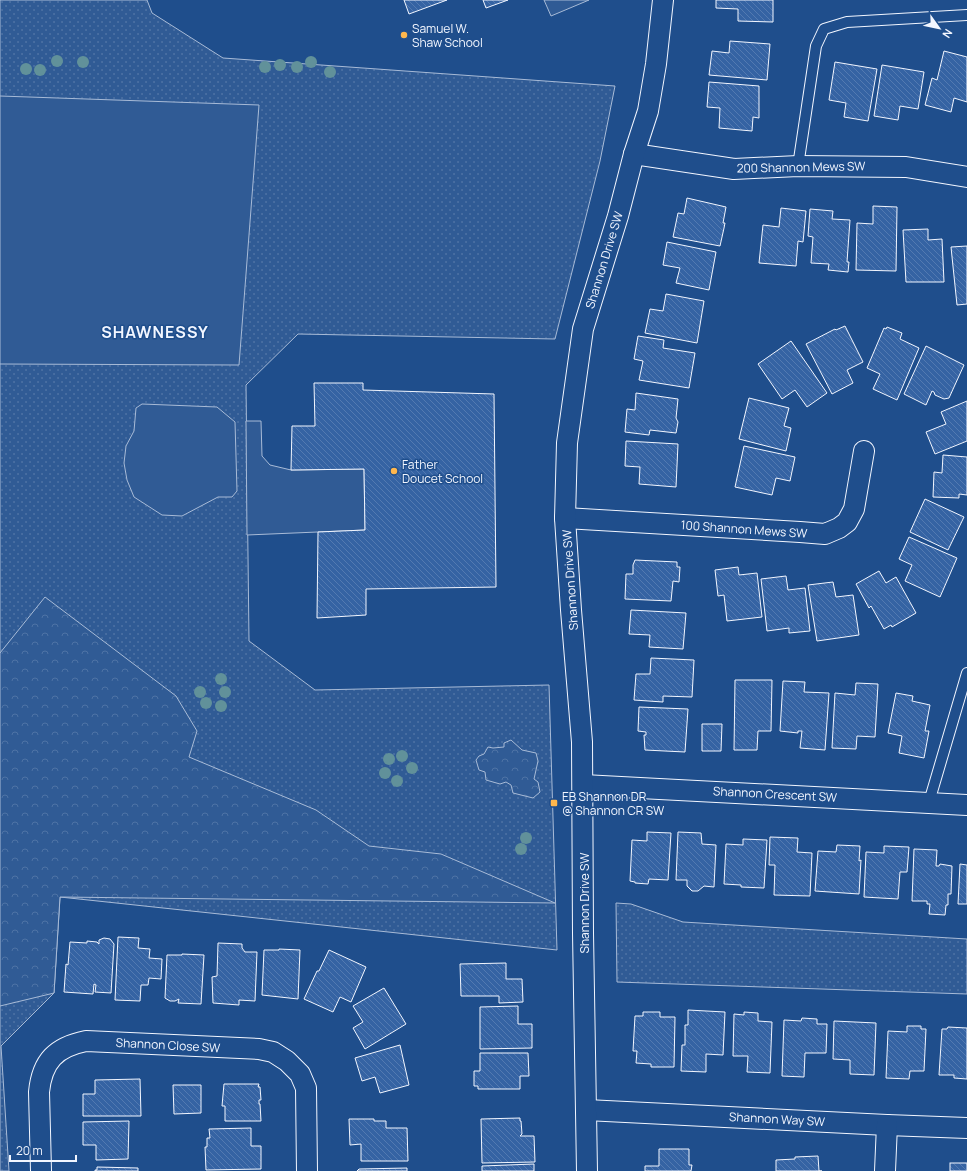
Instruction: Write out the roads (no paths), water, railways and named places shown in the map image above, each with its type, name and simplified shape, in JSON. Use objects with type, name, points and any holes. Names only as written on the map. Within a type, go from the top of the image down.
[{"type":"street","name":"Shannon Drive SW","points":[[587,1171],[583,933],[582,742],[565,518],[567,443],[583,329],[618,216],[649,103],[656,64],[663,0]]},
{"type":"street","name":"200 Shannon Mews SW","points":[[634,154],[734,169],[798,166],[906,166],[967,177]]},
{"type":"street","name":"100 Shannon Mews SW","points":[[565,518],[824,534],[839,528],[847,522],[854,509],[864,451]]},
{"type":"street","name":"Shannon Crescent SW","points":[[583,785],[967,805]]},
{"type":"street","name":"Shannon Close SW","points":[[41,1171],[39,1092],[44,1067],[50,1058],[66,1046],[86,1041],[259,1049],[273,1052],[280,1056],[292,1065],[300,1074],[306,1088],[307,1171]]},
{"type":"street","name":"Shannon Way SW","points":[[586,1110],[967,1128]]},
{"type":"street","points":[[885,1171],[887,1125]]},
{"type":"lane","points":[[798,166],[816,46],[824,29],[847,22],[967,15]]},
{"type":"lane","points":[[929,802],[967,673]]},
{"type":"place","name":"Samuel W. Shaw School","points":[[404,35]]},
{"type":"place","name":"Father Doucet School","points":[[394,471]]},
{"type":"place","name":"EB Shannon DR @ Shannon CR SW","points":[[554,803]]},
{"type":"district","name":"SHAWNESSY","points":[[155,332]]}]
